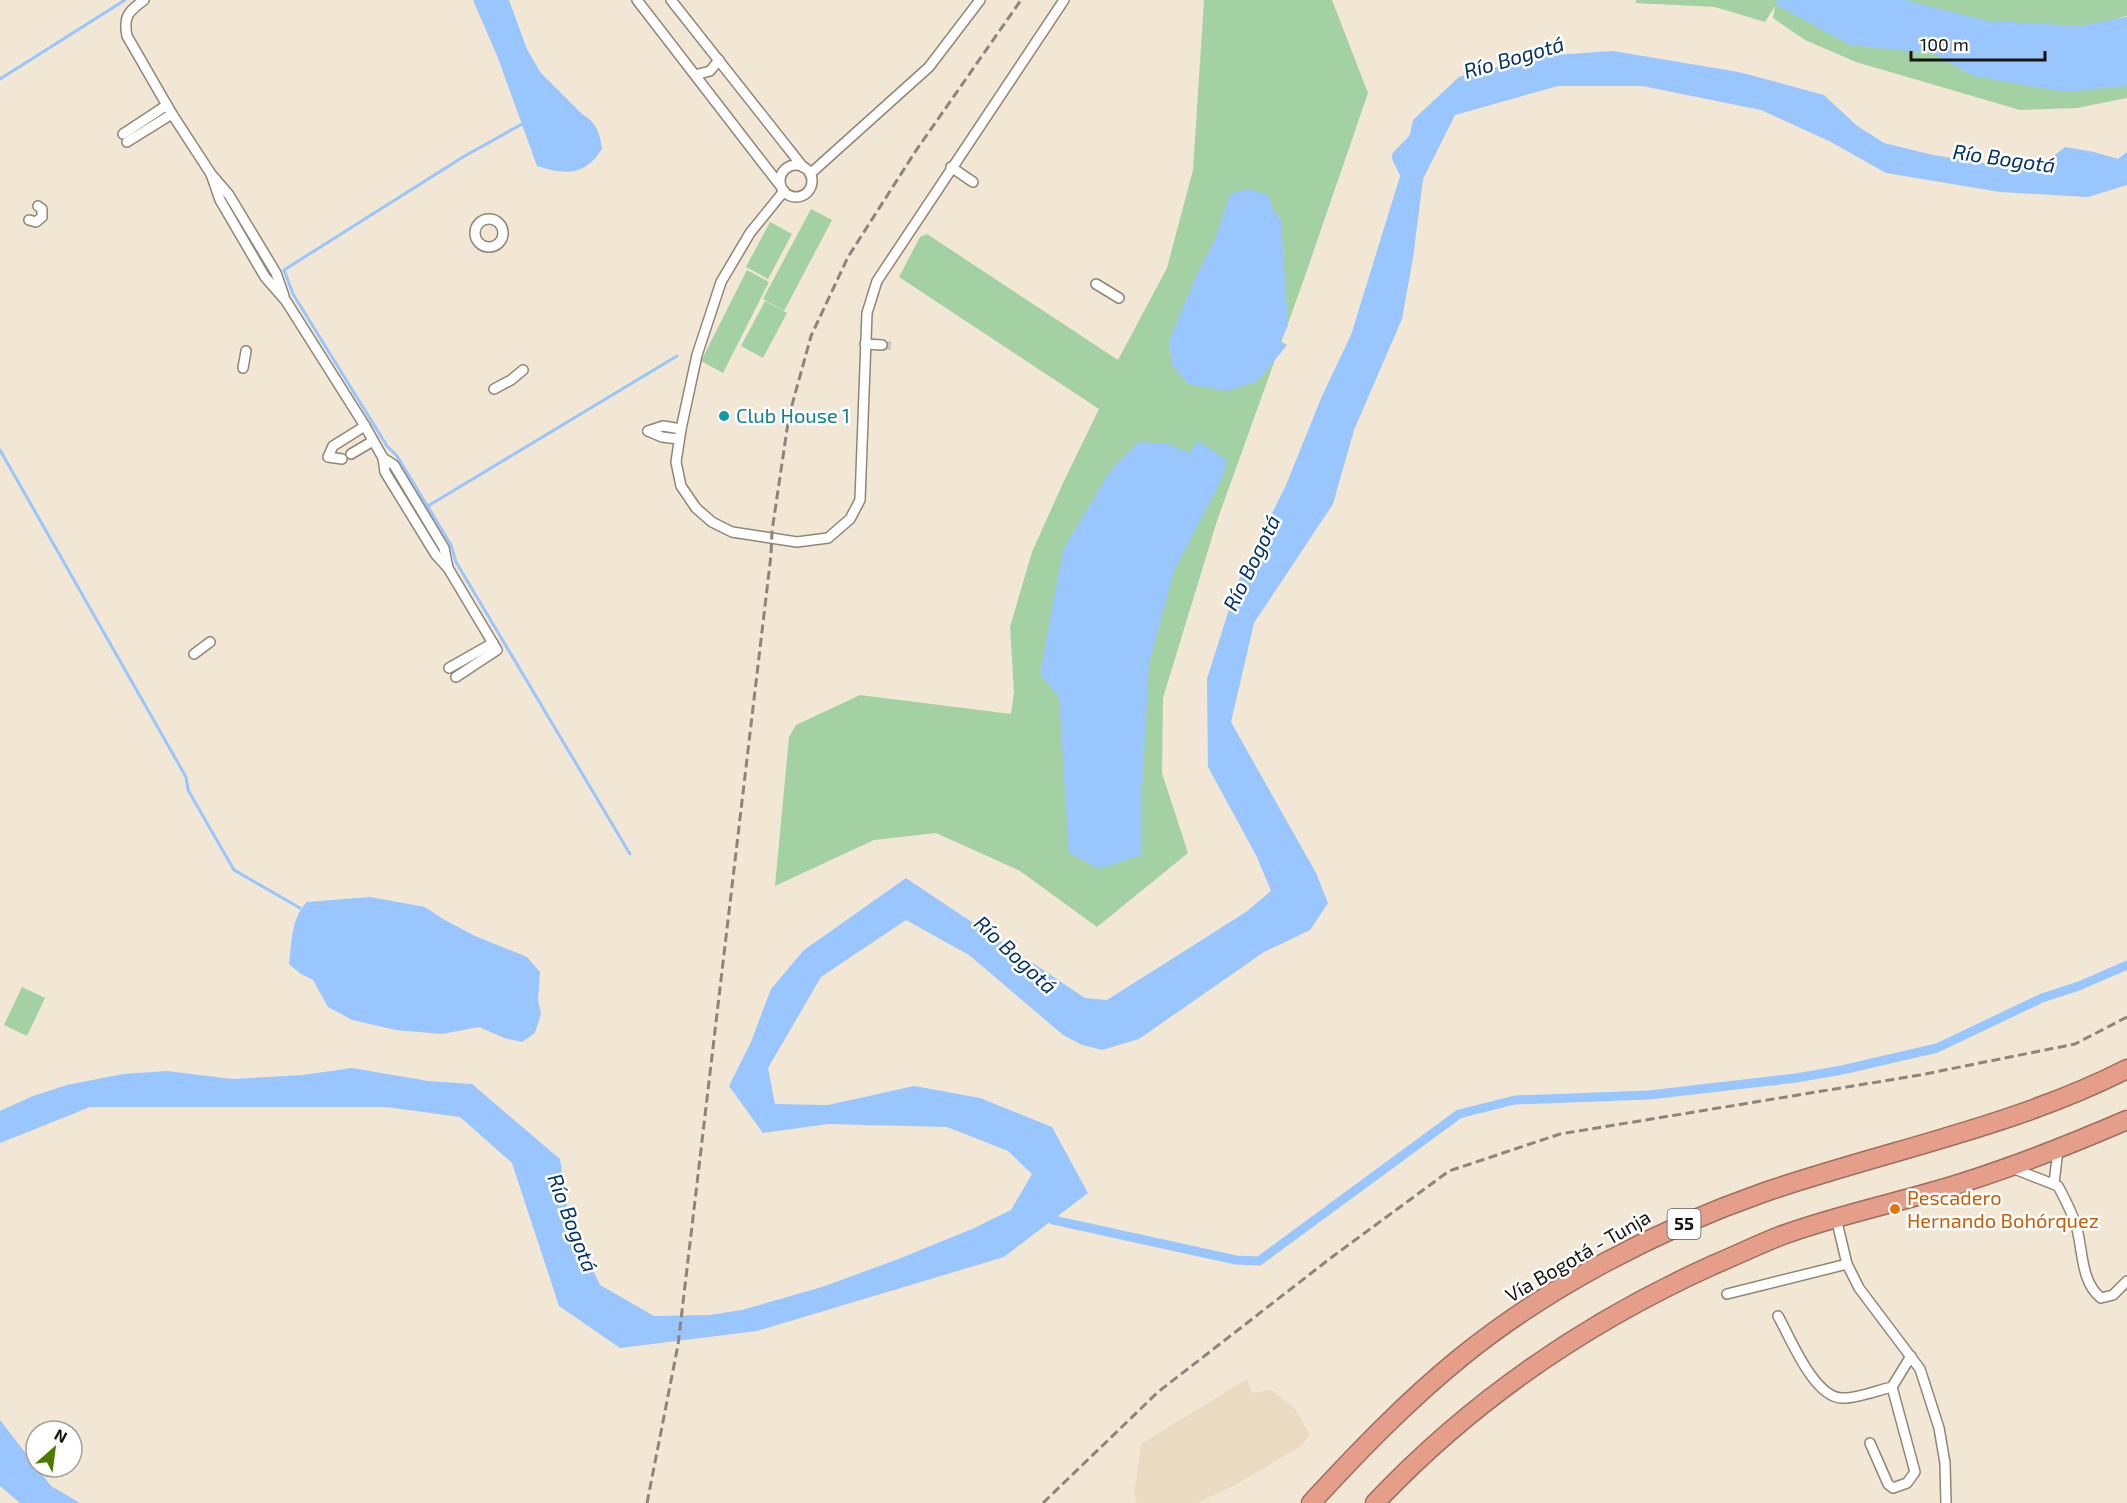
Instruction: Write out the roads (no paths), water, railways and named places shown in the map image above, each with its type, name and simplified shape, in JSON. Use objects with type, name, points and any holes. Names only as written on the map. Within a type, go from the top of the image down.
[{"type":"highway","name":"Vía Bogotá - Tunja","points":[[1311,1503],[1393,1417],[1461,1357],[1524,1311],[1605,1264],[1677,1226],[1723,1208],[1822,1174],[1964,1133],[2106,1080],[2127,1069]]},
{"type":"highway","points":[[1375,1503],[1468,1415],[1535,1363],[1619,1312],[1677,1282],[1779,1237],[2010,1167],[2058,1150],[2127,1120]]},
{"type":"street","points":[[144,0],[129,11],[125,25],[127,36],[211,174],[229,195],[276,273],[286,302],[383,458],[394,465],[444,548],[448,568],[495,646]]},
{"type":"street","points":[[637,0],[782,188],[793,196],[804,194],[811,186],[807,170],[671,0]]},
{"type":"street","points":[[807,170],[929,67],[980,0]]},
{"type":"street","points":[[807,170],[792,165],[782,172],[782,188],[750,233],[721,282],[697,355],[676,462],[681,486],[696,508],[712,522],[732,532],[796,542],[828,538],[850,519],[860,500],[867,314],[877,281],[1064,0]]},
{"type":"street","points":[[695,75],[710,71],[719,60]]},
{"type":"street","points":[[125,138],[170,109]]},
{"type":"street","points":[[951,167],[973,183]]},
{"type":"street","points":[[29,220],[36,222],[42,217],[42,209],[38,206]]},
{"type":"street","points":[[1096,284],[1119,298]]},
{"type":"street","points":[[866,344],[882,345]]},
{"type":"street","points":[[243,368],[246,351]]},
{"type":"street","points":[[494,389],[523,370]]},
{"type":"street","points":[[342,459],[328,458],[333,447],[365,426]]},
{"type":"street","points":[[351,454],[373,441]]},
{"type":"street","points":[[194,654],[210,642]]},
{"type":"street","points":[[449,668],[495,646]]},
{"type":"street","points":[[456,677],[495,646]]},
{"type":"street","points":[[2054,1183],[2058,1150]]},
{"type":"street","points":[[2010,1167],[2058,1186],[2076,1227],[2090,1285],[2101,1298],[2114,1295],[2127,1281]]},
{"type":"street","points":[[1836,1218],[1847,1264],[1859,1288],[1920,1369],[1939,1428],[1945,1463],[1946,1503]]},
{"type":"street","points":[[1727,1294],[1847,1264]]},
{"type":"street","points":[[1778,1316],[1815,1382],[1825,1392],[1842,1398],[1892,1387],[1911,1356]]},
{"type":"street","points":[[1870,1443],[1888,1484],[1893,1488],[1907,1484],[1915,1472],[1892,1387]]},
{"type":"water","points":[[473,0],[509,0],[527,49],[540,72],[596,128],[602,149],[589,164],[581,169],[565,172],[537,166],[498,58]]},
{"type":"water","points":[[1778,0],[1905,0],[1988,21],[2081,26],[2127,17],[2127,86],[2064,92],[1974,76],[1934,54],[1850,45],[1775,4]]},
{"type":"water","points":[[1613,51],[1739,72],[1824,95],[1856,125],[1884,143],[1933,155],[1996,165],[2030,158],[2045,163],[2065,147],[2118,159],[2127,152],[2127,185],[2088,197],[2000,192],[1886,173],[1831,142],[1761,110],[1642,86],[1558,86],[1455,115],[1423,179],[1413,258],[1402,319],[1354,430],[1333,504],[1254,623],[1231,722],[1316,873],[1328,903],[1310,930],[1264,952],[1139,1039],[1102,1050],[1082,1045],[1063,1035],[969,955],[906,920],[821,977],[768,1068],[775,1104],[828,1105],[914,1086],[980,1098],[1052,1127],[1088,1193],[1004,1257],[757,1331],[620,1348],[559,1306],[512,1163],[460,1117],[386,1107],[90,1107],[0,1143],[0,1111],[33,1096],[67,1085],[123,1074],[167,1071],[232,1079],[303,1075],[352,1068],[428,1081],[472,1084],[560,1159],[569,1219],[600,1285],[654,1316],[709,1315],[742,1310],[822,1287],[896,1260],[972,1229],[1011,1210],[1032,1174],[1008,1151],[947,1127],[828,1124],[763,1133],[729,1086],[751,1042],[771,989],[804,950],[906,878],[1085,998],[1107,1000],[1246,912],[1271,891],[1257,857],[1208,767],[1207,679],[1237,584],[1286,485],[1322,396],[1351,335],[1402,170],[1413,120],[1459,77],[1539,56]]},
{"type":"water","points":[[1248,189],[1268,195],[1274,211],[1281,220],[1288,326],[1280,341],[1287,345],[1258,381],[1227,391],[1188,384],[1172,364],[1169,341],[1198,272],[1214,242],[1230,194]]},
{"type":"water","points":[[1198,441],[1227,460],[1222,479],[1174,571],[1149,664],[1141,807],[1142,855],[1099,869],[1069,853],[1059,697],[1040,674],[1063,550],[1110,471],[1139,442],[1168,444],[1190,453]]},
{"type":"water","points":[[370,897],[425,907],[475,936],[527,957],[540,972],[538,1000],[541,1014],[535,1033],[522,1042],[504,1038],[479,1027],[442,1034],[396,1030],[352,1020],[328,1007],[313,980],[289,964],[293,931],[298,915],[307,902]]},
{"type":"water","points":[[0,1420],[24,1451],[24,1479],[46,1479],[51,1486],[80,1503],[20,1503],[0,1486]]},
{"type":"waterway","points":[[0,79],[125,0]]},
{"type":"waterway","points":[[522,124],[463,157],[284,270],[293,294],[451,545],[456,562],[630,854]]},
{"type":"waterway","name":"Río Bogotá","points":[[1413,184],[1400,157],[1421,135]]},
{"type":"waterway","points":[[428,506],[677,356]]},
{"type":"waterway","points":[[0,450],[186,777],[188,790],[234,870],[300,908]]},
{"type":"waterway","points":[[1053,1220],[1236,1260],[1259,1261],[1459,1114],[1515,1100],[1649,1095],[1796,1078],[1842,1070],[1937,1048],[2042,998],[2079,986],[2127,965]]},
{"type":"tunnel","points":[[882,345],[892,346]]},
{"type":"railway","points":[[647,1503],[678,1345],[772,531],[789,416],[811,336],[848,257],[915,152],[1021,0]]},
{"type":"railway","points":[[1043,1503],[1158,1392],[1332,1257],[1449,1171],[1560,1134],[1920,1075],[2075,1044],[2127,1017]]},
{"type":"place","name":"Club House 1","points":[[724,416]]},
{"type":"place","name":"Pescadero Hernando Bohórquez","points":[[1895,1209]]}]
